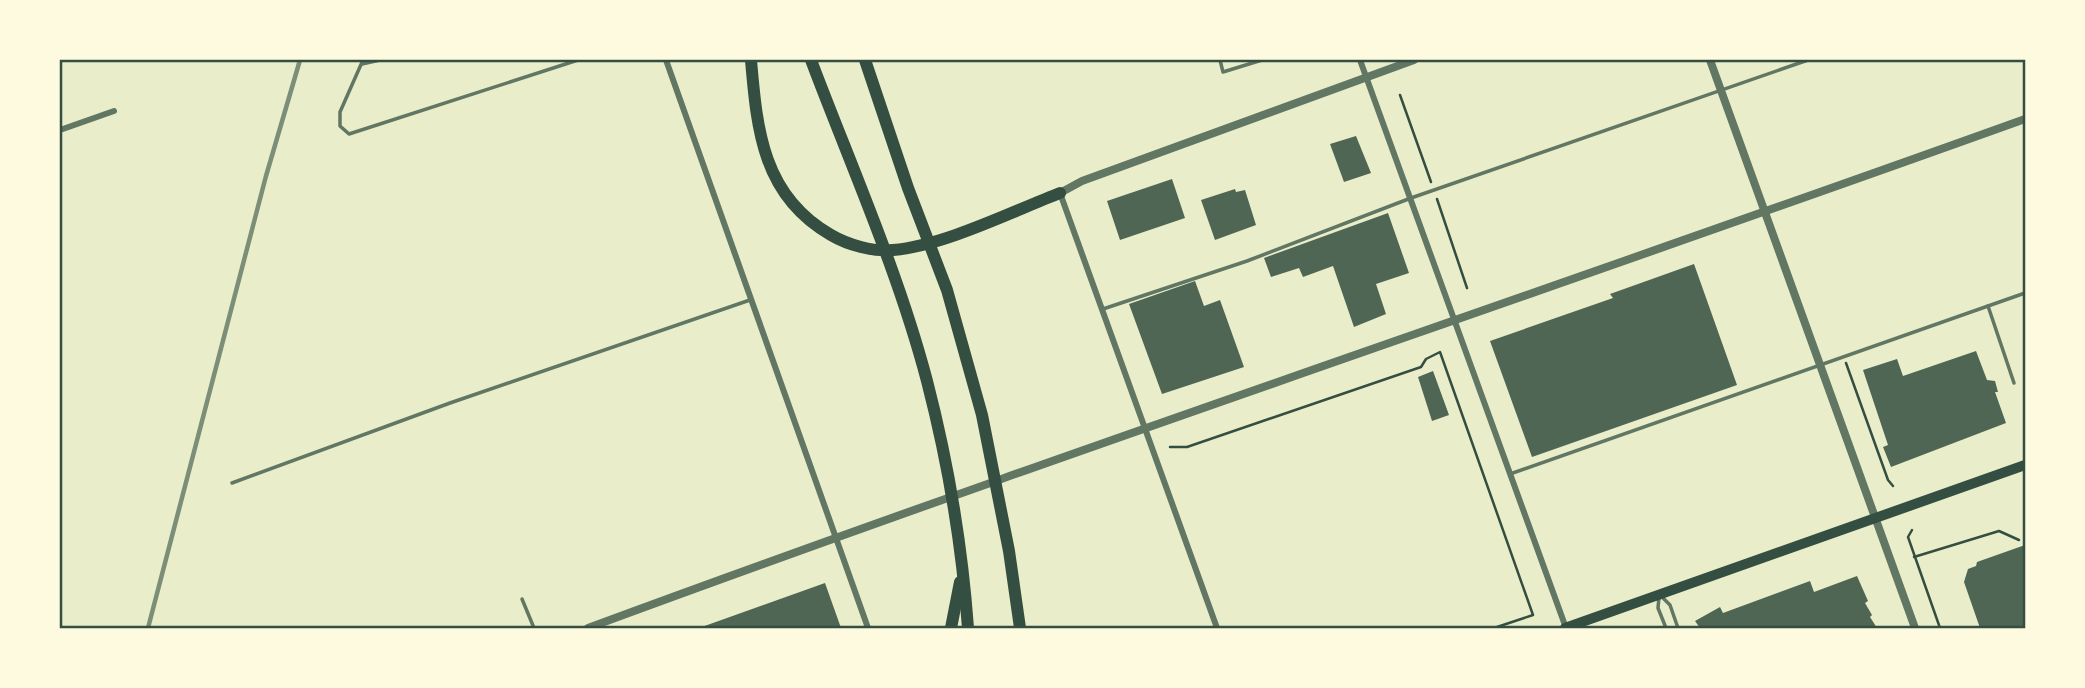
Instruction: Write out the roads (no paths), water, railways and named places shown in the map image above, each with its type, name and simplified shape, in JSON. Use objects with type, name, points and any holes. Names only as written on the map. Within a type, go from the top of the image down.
[{"type":"highway","points":[[751,60],[755,108],[765,155],[783,194],[811,224],[845,243],[883,250],[916,246],[1060,193]]},
{"type":"highway","points":[[811,60],[902,300],[940,435],[963,565],[968,628]]},
{"type":"highway","points":[[865,60],[908,188],[947,290],[982,415],[1009,551],[1020,628]]},
{"type":"highway","points":[[951,628],[963,565]]},
{"type":"main road","points":[[1566,628],[2025,465]]},
{"type":"street","points":[[666,60],[868,628]]},
{"type":"street","points":[[1360,60],[1566,628]]},
{"type":"street","points":[[1217,628],[1060,193],[1082,181],[1414,60]]},
{"type":"street","points":[[1710,60],[1915,628]]},
{"type":"street","points":[[60,130],[114,111]]},
{"type":"street","points":[[588,628],[836,537],[1145,431],[2025,119]]},
{"type":"lane","points":[[380,60],[362,62],[340,112],[340,126],[349,134],[578,60]]},
{"type":"lane","points":[[1220,60],[1223,72],[1262,60]]},
{"type":"lane","points":[[1101,309],[1247,261],[1411,198],[1808,60]]},
{"type":"lane","points":[[1510,474],[2025,293]]},
{"type":"lane","points":[[232,483],[411,416],[750,300]]},
{"type":"lane","points":[[1988,306],[2014,383]]},
{"type":"lane","points":[[1660,595],[1658,608],[1666,628]]},
{"type":"lane","points":[[1660,595],[1670,605],[1678,628]]},
{"type":"lane","points":[[522,599],[534,628]]},
{"type":"railway","points":[[148,628],[266,176],[300,60]]}]
